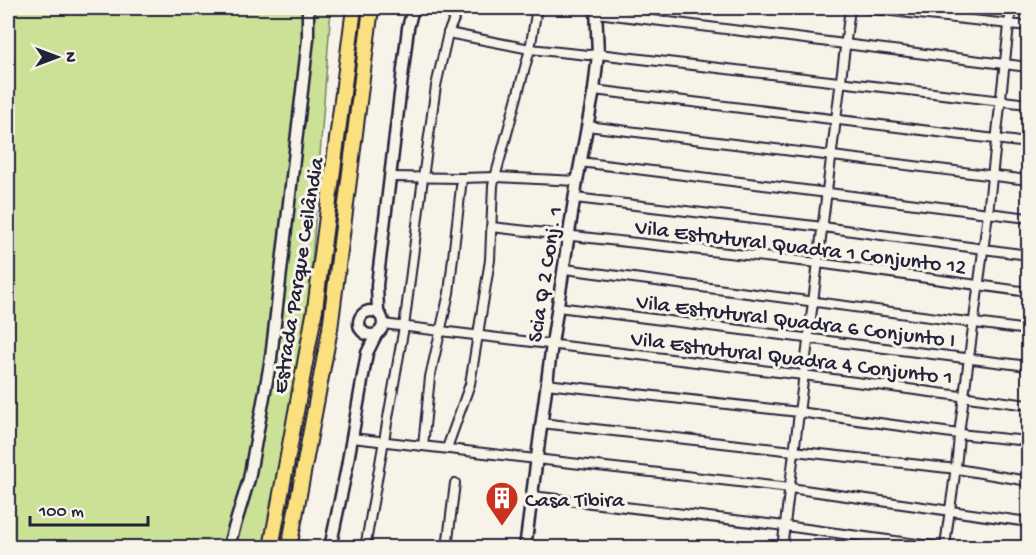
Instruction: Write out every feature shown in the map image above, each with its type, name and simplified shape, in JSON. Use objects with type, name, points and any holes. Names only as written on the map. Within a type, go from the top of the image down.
[{"type":"highway","points":[[345,8],[351,42]]},
{"type":"highway","name":"Estrada Parque Ceilândia","points":[[271,548],[315,309],[354,8]]},
{"type":"highway","name":"Estrada Parque Ceilândia","points":[[290,548],[330,329],[371,8]]},
{"type":"street","points":[[228,548],[249,479],[271,358],[308,39],[308,8]]},
{"type":"street","points":[[330,548],[367,353],[383,324],[378,312],[377,285],[408,28],[413,8]]},
{"type":"street","points":[[365,548],[404,327],[436,87],[448,33],[459,8]]},
{"type":"street","points":[[447,448],[470,384],[490,260],[493,185],[530,49],[537,8]]},
{"type":"street","points":[[782,548],[850,8]]},
{"type":"street","points":[[864,8],[1029,26]]},
{"type":"street","points":[[532,496],[945,547],[957,469],[963,395],[988,213],[1011,8]]},
{"type":"street","points":[[596,10],[1029,67]]},
{"type":"street","name":"Scia Q 2 Conj. 1","points":[[525,548],[546,384],[580,162],[594,90],[598,54],[596,10]]},
{"type":"street","points":[[448,33],[530,49],[588,56],[598,54],[1029,104]]},
{"type":"street","points":[[594,90],[1029,143]]},
{"type":"street","points":[[587,126],[1029,180]]},
{"type":"street","points":[[580,162],[1029,218]]},
{"type":"street","points":[[391,177],[496,177],[577,181]]},
{"type":"street","points":[[423,446],[430,376],[442,332],[449,293],[462,178]]},
{"type":"street","points":[[575,198],[823,227],[1029,255]]},
{"type":"street","name":"Vila Estrutural Quadra 1 Conjunto 12","points":[[491,227],[818,263],[1029,292]]},
{"type":"street","points":[[565,268],[1029,330]]},
{"type":"street","points":[[376,335],[370,337],[364,333],[361,330],[360,321],[377,285]]},
{"type":"street","name":"Vila Estrutural Quadra 6 Conjunto I","points":[[558,307],[1029,366]]},
{"type":"street","points":[[365,313],[372,310],[378,312]]},
{"type":"street","name":"Vila Estrutural Quadra 4 Conjunto 1","points":[[383,324],[1029,405]]},
{"type":"street","points":[[364,333],[367,353]]},
{"type":"street","points":[[546,384],[799,412],[959,434],[1029,441]]},
{"type":"street","points":[[541,423],[957,469],[1029,481]]},
{"type":"street","points":[[352,438],[790,488],[1029,522]]},
{"type":"street","points":[[447,548],[455,483]]},
{"type":"green space","points":[[8,8],[331,8],[304,370],[272,547],[8,547]]},
{"type":"place","name":"Casa Tibira","points":[[502,527]]}]
